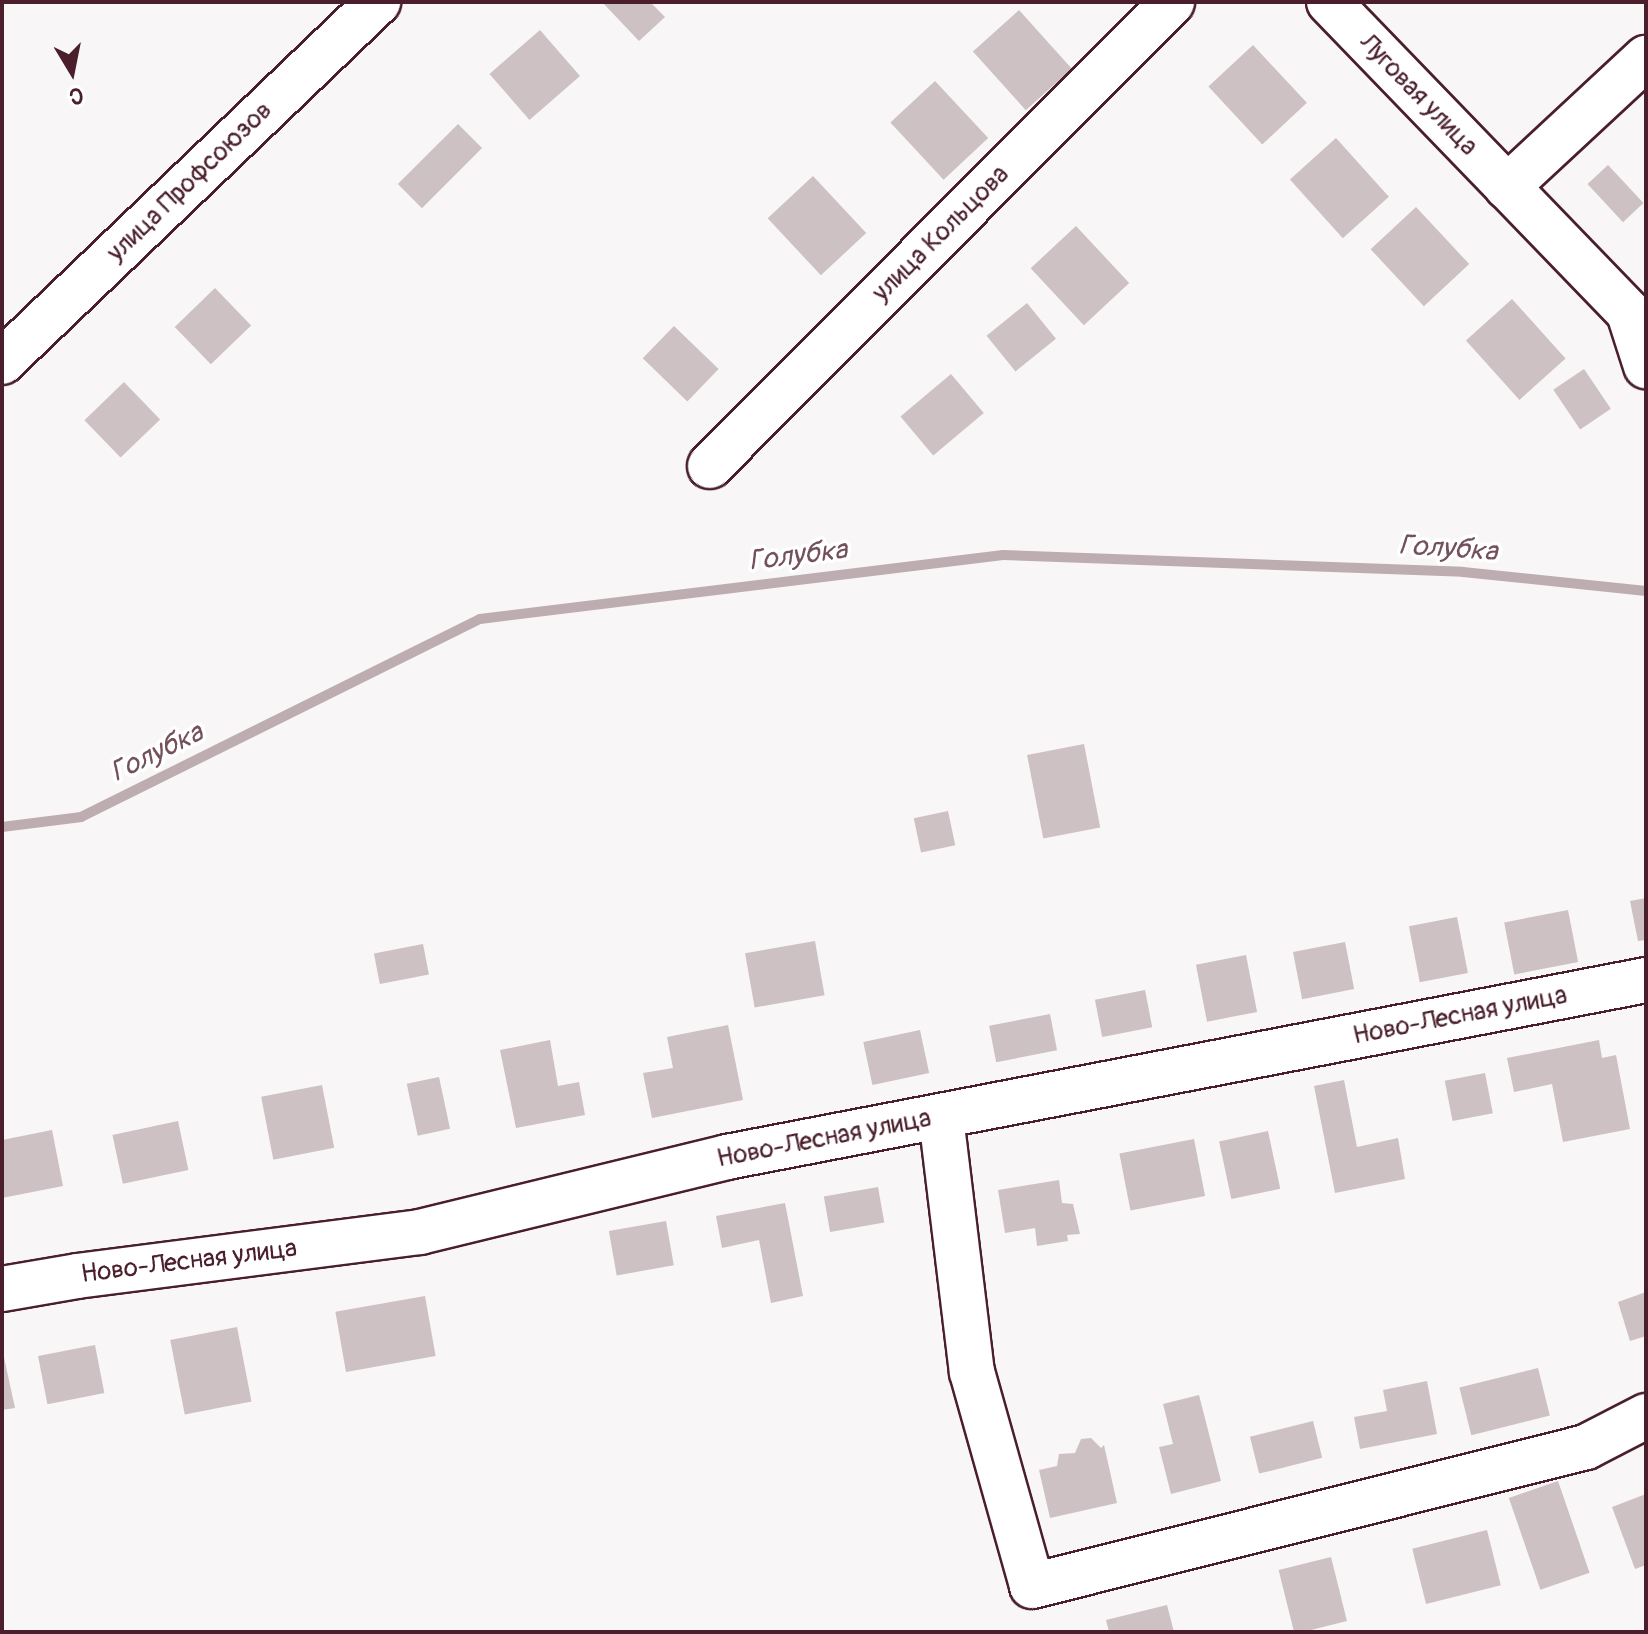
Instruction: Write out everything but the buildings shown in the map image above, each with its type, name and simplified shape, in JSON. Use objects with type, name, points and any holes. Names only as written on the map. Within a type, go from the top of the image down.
[{"type":"street","name":"улица Профсоюзов","points":[[2,362],[378,2]]},
{"type":"street","name":"улица Кольцова","points":[[710,466],[1172,2]]},
{"type":"street","name":"Луговая улица","points":[[1329,2],[1629,313],[1646,366]]},
{"type":"street","points":[[1507,187],[1646,58]]},
{"type":"street","name":"Ново-Лесная улица","points":[[2,1289],[77,1276],[420,1232],[727,1157],[1646,980]]},
{"type":"street","points":[[941,1117],[972,1372],[1032,1586],[1586,1447],[1646,1416]]},
{"type":"waterway","name":"Голубка","points":[[2,827],[81,817],[480,619],[1003,555],[1463,572],[1646,591]]}]
